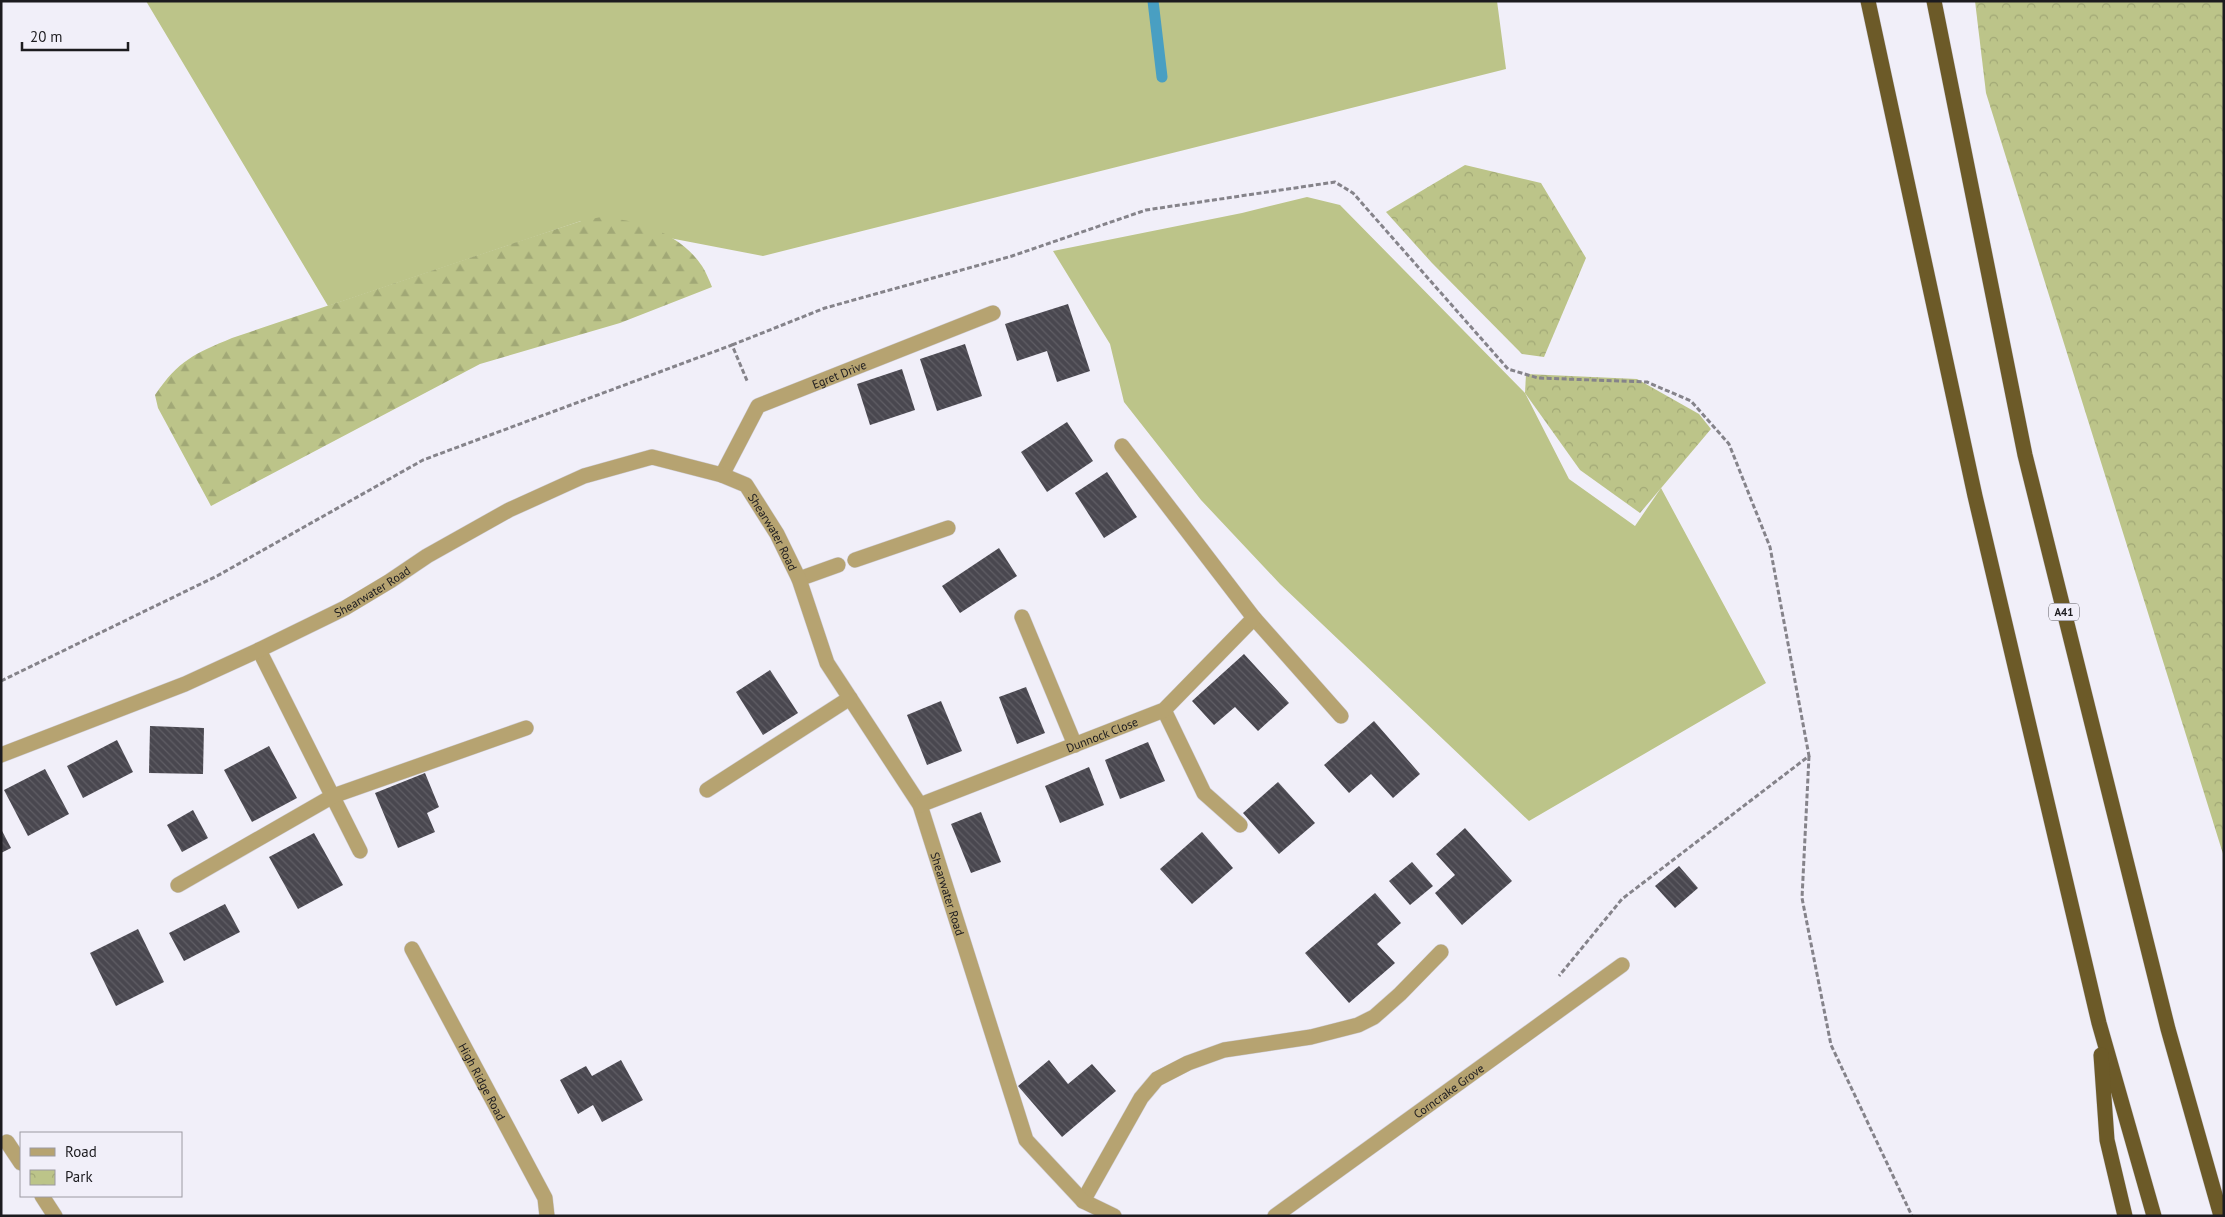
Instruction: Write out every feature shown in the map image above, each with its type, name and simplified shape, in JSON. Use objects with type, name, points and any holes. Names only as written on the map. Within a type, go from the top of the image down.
[{"type":"highway","points":[[1868,1],[1975,496],[2099,1023],[2154,1216]]},
{"type":"highway","name":"A41","points":[[1934,1],[2025,456],[2168,1029],[2221,1216]]},
{"type":"highway","points":[[2099,1023],[2107,1140],[2125,1216]]},
{"type":"street","name":"Egret Drive","points":[[758,406],[993,313]]},
{"type":"street","points":[[722,474],[758,406]]},
{"type":"street","points":[[1122,446],[1254,618],[1341,716]]},
{"type":"street","name":"Shearwater Road","points":[[1,754],[185,684],[259,650],[345,608],[427,556],[509,510],[584,476],[652,457],[722,474],[746,485],[777,534],[799,579],[827,663],[920,804],[1026,1140],[1083,1201],[1114,1216]]},
{"type":"street","points":[[854,560],[948,528]]},
{"type":"street","points":[[799,579],[838,565]]},
{"type":"street","points":[[1022,616],[1075,745]]},
{"type":"street","name":"Dunnock Close","points":[[920,804],[1164,710],[1254,618]]},
{"type":"street","points":[[259,650],[360,851]]},
{"type":"street","points":[[707,790],[850,698]]},
{"type":"street","points":[[1164,710],[1204,793],[1240,825]]},
{"type":"street","points":[[178,885],[333,796],[526,728]]},
{"type":"street","name":"High Ridge Road","points":[[412,949],[545,1198],[547,1216]]},
{"type":"street","points":[[1083,1201],[1140,1098],[1157,1080],[1188,1063],[1224,1050],[1311,1037],[1358,1025],[1374,1017],[1400,994],[1441,952]]},
{"type":"street","name":"Corncrake Grove","points":[[1275,1216],[1622,965]]},
{"type":"street","points":[[4,1138],[20,1162]]},
{"type":"street","points":[[43,1197],[55,1216]]},
{"type":"path","points":[[1,681],[217,576],[423,460],[732,345],[825,308],[1012,256],[1146,210],[1335,182],[1353,193],[1508,369],[1538,378],[1647,382],[1691,401],[1730,444],[1770,547],[1809,756],[1802,898],[1831,1045],[1912,1216]]},
{"type":"path","points":[[732,345],[758,406]]},
{"type":"path","points":[[1553,983],[1622,899],[1809,756]]},
{"type":"green space","points":[[146,1],[1497,1],[1506,69],[763,256],[581,221],[328,306]]},
{"type":"green space","points":[[1975,1],[2224,1],[2224,857],[1986,93]]},
{"type":"green space","points":[[1465,165],[1541,183],[1586,258],[1544,357],[1522,354],[1432,263],[1386,212]]},
{"type":"green space","points":[[1307,197],[1340,205],[1525,393],[1569,479],[1635,526],[1661,488],[1766,683],[1529,821],[1280,584],[1201,500],[1124,402],[1110,344],[1053,251],[1242,213]]},
{"type":"green space","points":[[601,217],[643,225],[670,237],[693,255],[703,268],[712,287],[620,323],[480,364],[211,506],[158,408],[155,395],[172,374],[188,359],[232,338],[526,239],[581,221]]},
{"type":"green space","points":[[1526,374],[1637,379],[1699,414],[1711,429],[1640,513],[1580,470],[1525,393]]},
{"type":"building","points":[[1068,304],[1090,371],[1057,382],[1047,351],[1017,361],[1005,324]]},
{"type":"building","points":[[965,344],[982,396],[937,411],[920,359]]},
{"type":"building","points":[[902,369],[915,410],[870,425],[857,384]]},
{"type":"building","points":[[1067,422],[1093,461],[1047,492],[1021,452]]},
{"type":"building","points":[[1107,472],[1137,517],[1104,538],[1075,493]]},
{"type":"building","points":[[999,548],[1017,576],[960,613],[942,586]]},
{"type":"building","points":[[1244,654],[1289,703],[1258,731],[1235,707],[1214,725],[1192,701]]},
{"type":"building","points":[[770,670],[798,713],[763,735],[736,692]]},
{"type":"building","points":[[1026,687],[1045,733],[1017,744],[999,697]]},
{"type":"building","points":[[941,701],[962,751],[927,765],[907,715]]},
{"type":"building","points":[[1374,721],[1420,774],[1393,798],[1371,774],[1349,793],[1324,765]]},
{"type":"building","points":[[150,726],[204,728],[203,774],[149,773]]},
{"type":"building","points":[[117,740],[133,772],[83,798],[67,766]]},
{"type":"building","points":[[1148,742],[1165,781],[1120,799],[1105,760]]},
{"type":"building","points":[[269,746],[297,798],[252,822],[224,770]]},
{"type":"building","points":[[1089,767],[1104,805],[1060,823],[1045,786]]},
{"type":"building","points":[[45,769],[69,814],[28,836],[4,790]]},
{"type":"building","points":[[425,773],[439,807],[427,813],[435,832],[398,848],[375,793]]},
{"type":"building","points":[[1278,782],[1315,823],[1279,854],[1243,813]]},
{"type":"building","points":[[193,810],[208,838],[182,852],[167,825]]},
{"type":"building","points":[[981,812],[1001,862],[971,873],[951,824]]},
{"type":"building","points":[[1465,828],[1512,881],[1462,925],[1435,893],[1455,875],[1436,854]]},
{"type":"building","points":[[1,829],[11,848],[1,853]]},
{"type":"building","points":[[1202,832],[1233,868],[1192,904],[1160,869]]},
{"type":"building","points":[[314,833],[343,885],[298,909],[269,857]]},
{"type":"building","points":[[1412,862],[1433,886],[1410,905],[1389,881]]},
{"type":"building","points":[[1679,866],[1698,888],[1675,908],[1655,886]]},
{"type":"building","points":[[1375,893],[1401,923],[1377,944],[1395,963],[1349,1003],[1305,953]]},
{"type":"building","points":[[225,904],[240,932],[184,961],[169,933]]},
{"type":"building","points":[[138,929],[164,982],[116,1006],[90,953]]},
{"type":"building","points":[[621,1060],[643,1100],[602,1122],[593,1105],[578,1114],[560,1080],[586,1066],[592,1076]]},
{"type":"building","points":[[1049,1060],[1068,1084],[1092,1064],[1116,1091],[1062,1137],[1018,1086]]},
{"type":"waterway","points":[[1153,1],[1162,77]]}]
